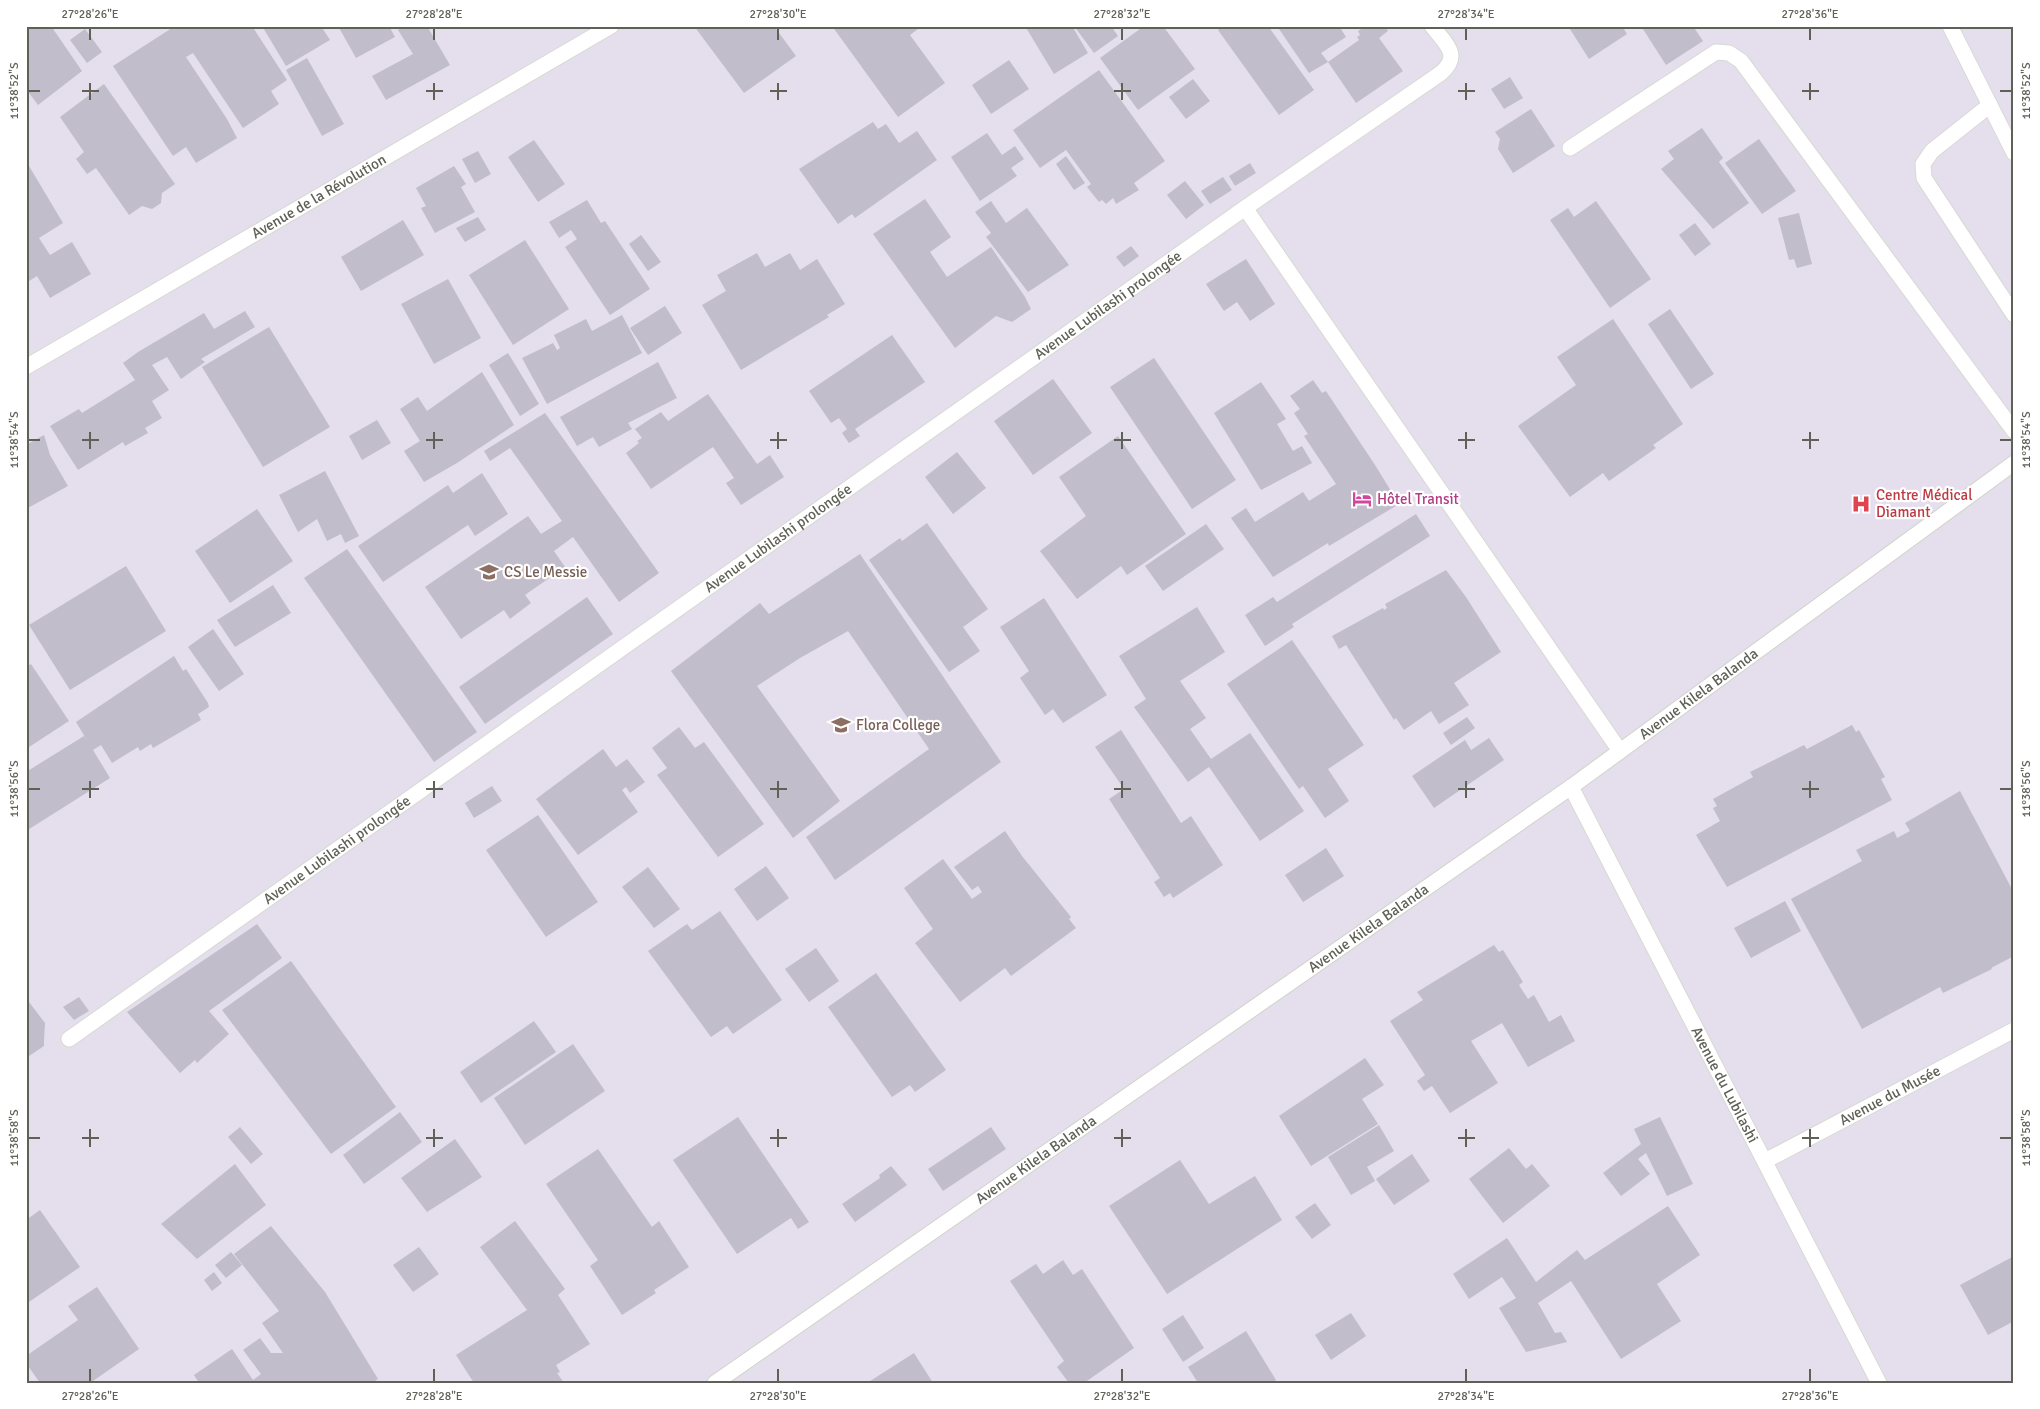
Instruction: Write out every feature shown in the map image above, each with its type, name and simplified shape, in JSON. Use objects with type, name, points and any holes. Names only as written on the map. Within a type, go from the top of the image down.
[{"type":"street","name":"Avenue de la Révolution","points":[[26,367],[611,26]]},
{"type":"street","name":"Avenue Lubilashi prolongée","points":[[69,1039],[1449,66],[1452,60],[1451,53],[1432,26]]},
{"type":"street","points":[[1950,26],[2014,153]]},
{"type":"street","points":[[1570,148],[1716,52],[1730,53],[1741,61],[2014,431]]},
{"type":"street","points":[[1990,105],[1932,151],[1923,164],[1924,178],[2014,315]]},
{"type":"street","points":[[1245,208],[1620,751]]},
{"type":"street","name":"Avenue Kilela Balanda","points":[[715,1383],[1571,788],[2014,463]]},
{"type":"street","name":"Avenue du Lubilashi","points":[[1571,788],[1879,1383]]},
{"type":"street","name":"Avenue du Musée","points":[[1765,1161],[2014,1030]]},
{"type":"building","points":[[26,26],[51,26],[82,71],[38,105],[26,89]]},
{"type":"building","points":[[175,26],[252,26],[287,80],[271,91],[279,104],[243,128],[193,53],[186,57],[227,119],[237,138],[196,163],[186,147],[173,156],[113,66]]},
{"type":"building","points":[[262,26],[321,26],[330,40],[286,66]]},
{"type":"building","points":[[338,26],[389,26],[395,37],[356,58]]},
{"type":"building","points":[[404,26],[427,26],[450,65],[386,100],[372,76],[413,54],[398,30]]},
{"type":"building","points":[[694,26],[774,26],[796,56],[744,93]]},
{"type":"building","points":[[832,26],[922,26],[910,35],[945,83],[898,117]]},
{"type":"building","points":[[1025,26],[1072,26],[1088,53],[1054,74]]},
{"type":"building","points":[[1074,26],[1111,26],[1118,36],[1094,53]]},
{"type":"building","points":[[1144,26],[1163,26],[1195,69],[1138,110],[1100,58]]},
{"type":"building","points":[[1223,26],[1268,26],[1314,90],[1279,115],[1218,30]]},
{"type":"building","points":[[1277,26],[1339,26],[1346,37],[1321,53],[1328,62],[1309,73]]},
{"type":"building","points":[[1366,26],[1385,26],[1388,31],[1379,38],[1403,71],[1356,103],[1328,62],[1359,40],[1357,37],[1360,35],[1358,31]]},
{"type":"building","points":[[1568,26],[1622,26],[1627,34],[1589,59]]},
{"type":"building","points":[[1641,26],[1693,26],[1703,41],[1666,65]]},
{"type":"building","points":[[85,29],[102,52],[87,63],[70,40]]},
{"type":"building","points":[[307,58],[344,124],[322,136],[286,70]]},
{"type":"building","points":[[1009,60],[1029,89],[991,114],[972,85]]},
{"type":"building","points":[[1099,70],[1165,161],[1134,183],[1139,190],[1116,204],[1113,198],[1106,204],[1102,200],[1099,202],[1087,187],[1091,184],[1066,150],[1040,168],[1013,130]]},
{"type":"building","points":[[1510,77],[1523,98],[1504,109],[1491,89]]},
{"type":"building","points":[[1193,79],[1210,101],[1186,119],[1169,97]]},
{"type":"building","points":[[104,84],[175,184],[162,193],[161,203],[152,209],[142,206],[129,215],[96,168],[87,174],[76,159],[84,152],[60,117]]},
{"type":"building","points":[[1531,109],[1555,146],[1513,173],[1498,149],[1500,139],[1495,132]]},
{"type":"building","points":[[873,122],[878,129],[886,124],[899,143],[917,131],[937,160],[855,218],[852,214],[838,224],[799,169]]},
{"type":"building","points":[[1702,128],[1723,158],[1719,162],[1749,203],[1713,229],[1661,169],[1674,159],[1668,151]]},
{"type":"building","points":[[987,133],[1002,155],[1015,146],[1024,159],[1011,168],[1017,176],[980,201],[951,157]]},
{"type":"building","points":[[1759,139],[1796,191],[1762,214],[1725,163]]},
{"type":"building","points":[[534,140],[565,184],[538,202],[508,157]]},
{"type":"building","points":[[478,151],[491,174],[475,183],[462,159]]},
{"type":"building","points":[[1066,156],[1085,183],[1074,190],[1056,164]]},
{"type":"building","points":[[26,161],[63,223],[39,238],[50,255],[72,242],[91,274],[50,298],[37,276],[26,283]]},
{"type":"building","points":[[1250,163],[1256,173],[1235,186],[1229,176]]},
{"type":"building","points":[[454,166],[466,184],[461,187],[475,212],[435,233],[421,208],[426,206],[416,188]]},
{"type":"building","points":[[1223,177],[1232,190],[1210,204],[1201,191]]},
{"type":"building","points":[[1185,181],[1204,205],[1186,219],[1167,195]]},
{"type":"building","points":[[925,199],[951,237],[930,252],[947,277],[991,247],[1031,309],[1012,322],[996,316],[955,348],[873,234]]},
{"type":"building","points":[[587,200],[601,223],[605,221],[650,289],[610,315],[565,247],[577,239],[571,230],[559,238],[549,222]]},
{"type":"building","points":[[991,201],[1006,223],[1027,208],[1069,265],[1028,292],[986,237],[991,233],[975,212]]},
{"type":"building","points":[[1596,201],[1651,279],[1610,308],[1550,220],[1568,208],[1574,217]]},
{"type":"building","points":[[1799,213],[1812,264],[1797,268],[1794,259],[1789,260],[1778,218]]},
{"type":"building","points":[[478,217],[486,230],[465,242],[456,228]]},
{"type":"building","points":[[403,220],[424,255],[361,291],[341,257]]},
{"type":"building","points":[[1695,223],[1711,244],[1695,256],[1679,235]]},
{"type":"building","points":[[641,235],[661,262],[648,271],[629,244]]},
{"type":"building","points":[[525,240],[569,309],[513,345],[469,275]]},
{"type":"building","points":[[1131,246],[1139,256],[1124,267],[1116,257]]},
{"type":"building","points":[[757,253],[765,267],[790,253],[800,270],[817,259],[845,304],[827,315],[829,317],[741,370],[702,305],[726,291],[717,275]]},
{"type":"building","points":[[1246,259],[1275,304],[1250,321],[1237,302],[1224,311],[1206,284]]},
{"type":"building","points":[[448,279],[481,338],[434,364],[401,304]]},
{"type":"building","points":[[665,306],[682,333],[648,355],[630,328]]},
{"type":"building","points":[[1670,309],[1714,374],[1691,389],[1648,324]]},
{"type":"building","points":[[245,311],[255,327],[201,359],[205,362],[181,379],[167,357],[152,365],[169,390],[152,401],[162,418],[145,428],[148,433],[125,446],[123,442],[78,470],[50,426],[79,409],[82,413],[135,380],[123,363],[204,313],[214,329]]},
{"type":"building","points":[[622,315],[642,353],[547,404],[522,358],[553,343],[557,350],[560,348],[554,335],[586,319],[592,331]]},
{"type":"building","points":[[1613,319],[1683,424],[1653,445],[1656,448],[1609,481],[1603,473],[1570,497],[1518,426],[1576,385],[1557,357]]},
{"type":"building","points":[[269,327],[330,427],[263,467],[202,367]]},
{"type":"building","points":[[892,335],[925,382],[855,429],[860,436],[849,443],[842,433],[847,429],[839,418],[831,423],[809,391]]},
{"type":"building","points":[[508,353],[539,404],[520,416],[489,365]]},
{"type":"building","points":[[1154,358],[1236,480],[1192,509],[1110,387]]},
{"type":"building","points":[[658,362],[677,398],[628,423],[632,429],[599,447],[593,437],[577,446],[560,417]]},
{"type":"building","points":[[482,372],[514,425],[457,463],[424,482],[404,451],[420,441],[400,409],[418,397],[427,411]]},
{"type":"building","points":[[1053,379],[1092,433],[1033,475],[994,421]]},
{"type":"building","points":[[1313,380],[1322,393],[1326,391],[1399,504],[1329,546],[1328,543],[1273,577],[1231,518],[1246,508],[1255,522],[1303,492],[1309,501],[1336,484],[1304,436],[1308,434],[1294,413],[1300,409],[1290,396]]},
{"type":"building","points":[[1261,382],[1286,419],[1277,424],[1293,451],[1302,446],[1312,463],[1261,490],[1214,413]]},
{"type":"building","points":[[708,394],[757,464],[770,455],[784,477],[741,505],[726,483],[734,478],[713,447],[651,489],[626,453],[639,443],[637,441],[642,438],[635,429],[661,412],[668,421]]},
{"type":"building","points":[[545,413],[659,573],[619,602],[573,537],[554,551],[565,567],[525,595],[531,603],[510,619],[504,610],[461,639],[425,587],[528,516],[541,534],[562,521],[510,448],[490,461],[484,451]]},
{"type":"building","points":[[377,420],[391,443],[362,460],[349,436]]},
{"type":"building","points":[[44,435],[50,455],[68,486],[26,509],[26,445]]},
{"type":"building","points":[[1118,436],[1186,534],[1127,575],[1121,566],[1077,599],[1040,551],[1086,516],[1059,477]]},
{"type":"building","points":[[957,452],[986,488],[953,514],[925,477]]},
{"type":"building","points":[[325,471],[359,536],[345,543],[341,534],[327,541],[317,519],[298,532],[279,495]]},
{"type":"building","points":[[482,473],[508,514],[475,536],[468,525],[383,582],[358,546],[448,485],[453,493]]},
{"type":"building","points":[[257,509],[293,561],[230,603],[195,551]]},
{"type":"building","points":[[1416,514],[1430,536],[1292,624],[1294,627],[1265,646],[1245,615],[1273,597],[1277,602]]},
{"type":"building","points":[[927,523],[988,609],[963,627],[980,651],[949,672],[869,560],[900,538],[902,541]]},
{"type":"building","points":[[1206,524],[1224,549],[1163,591],[1145,566]]},
{"type":"building","points":[[347,549],[477,732],[434,762],[304,578]]},
{"type":"building","points":[[860,554],[1001,762],[835,880],[806,837],[929,749],[848,631],[800,658],[757,686],[840,801],[793,838],[671,671],[760,603],[769,614]]},
{"type":"building","points":[[126,566],[166,631],[70,690],[29,625]]},
{"type":"building","points":[[1446,570],[1466,597],[1501,652],[1454,683],[1469,705],[1439,724],[1431,711],[1404,730],[1396,718],[1394,720],[1346,645],[1339,649],[1332,636],[1383,608],[1384,610],[1387,608],[1385,604]]},
{"type":"building","points":[[273,585],[291,613],[235,647],[217,620]]},
{"type":"building","points":[[587,597],[613,634],[485,724],[459,687]]},
{"type":"building","points":[[1044,598],[1107,695],[1063,723],[1053,709],[1045,715],[1020,678],[1029,671],[1000,627]]},
{"type":"building","points":[[1197,607],[1225,652],[1180,681],[1206,718],[1190,729],[1211,759],[1250,733],[1304,811],[1260,841],[1209,767],[1188,782],[1134,707],[1146,699],[1119,656]]},
{"type":"building","points":[[213,629],[244,674],[219,691],[188,647]]},
{"type":"building","points":[[1292,640],[1364,745],[1328,769],[1349,801],[1325,818],[1303,786],[1299,789],[1227,684]]},
{"type":"building","points":[[174,656],[183,671],[186,669],[208,703],[209,707],[198,714],[201,720],[153,748],[151,744],[140,751],[138,747],[112,763],[101,745],[93,750],[110,778],[26,831],[26,772],[84,736],[88,742],[76,722]]},
{"type":"building","points":[[31,664],[69,721],[26,749],[26,667]]},
{"type":"building","points":[[1467,717],[1475,728],[1451,745],[1443,733]]},
{"type":"building","points":[[1852,725],[1856,732],[1859,730],[1885,777],[1881,779],[1892,800],[1727,887],[1696,835],[1720,821],[1713,808],[1717,806],[1713,799],[1753,777],[1750,772],[1804,745],[1807,749]]},
{"type":"building","points":[[679,727],[695,748],[704,742],[764,824],[718,857],[657,775],[667,768],[652,748]]},
{"type":"building","points":[[1121,730],[1181,823],[1191,816],[1223,865],[1173,898],[1170,893],[1164,897],[1154,882],[1160,878],[1109,799],[1124,789],[1095,747]]},
{"type":"building","points":[[1489,738],[1504,760],[1434,808],[1412,776],[1465,740],[1471,750]]},
{"type":"building","points":[[603,749],[616,767],[627,759],[645,782],[630,793],[626,787],[622,790],[638,812],[578,855],[536,799]]},
{"type":"building","points":[[492,786],[502,801],[474,818],[465,803]]},
{"type":"building","points":[[1960,791],[2014,893],[2014,956],[1943,993],[1940,987],[1862,1029],[1791,899],[1862,861],[1856,850],[1894,831],[1897,838],[1910,831],[1905,823]]},
{"type":"building","points":[[538,815],[598,902],[546,937],[486,850]]},
{"type":"building","points":[[1005,831],[1022,856],[1071,917],[1069,919],[1076,928],[1011,976],[1005,968],[960,1002],[915,943],[933,929],[904,888],[943,859],[972,899],[982,892],[978,886],[972,890],[954,867]]},
{"type":"building","points":[[1326,848],[1344,876],[1303,902],[1285,875]]},
{"type":"building","points":[[766,866],[789,898],[757,921],[734,889]]},
{"type":"building","points":[[648,867],[680,909],[654,928],[622,887]]},
{"type":"building","points":[[1785,901],[1801,931],[1751,958],[1734,928]]},
{"type":"building","points":[[720,911],[782,1000],[733,1034],[727,1026],[711,1037],[648,951],[687,924],[692,930]]},
{"type":"building","points":[[257,924],[282,958],[209,1011],[229,1034],[197,1063],[195,1060],[180,1073],[127,1012]]},
{"type":"building","points":[[1494,945],[1499,952],[1503,950],[1523,982],[1519,985],[1528,999],[1534,995],[1549,1022],[1561,1015],[1575,1041],[1528,1067],[1502,1023],[1471,1041],[1498,1083],[1450,1113],[1432,1086],[1424,1091],[1417,1081],[1425,1075],[1390,1021],[1423,1000],[1417,992]]},
{"type":"building","points":[[816,948],[839,981],[809,1002],[785,969]]},
{"type":"building","points":[[291,961],[396,1107],[331,1154],[222,1010]]},
{"type":"building","points":[[876,973],[946,1070],[915,1092],[910,1085],[892,1097],[828,1007]]},
{"type":"building","points":[[79,997],[89,1011],[74,1020],[63,1007]]},
{"type":"building","points":[[29,1002],[45,1023],[44,1046],[26,1058],[26,1029],[28,1027],[26,1025],[26,1003]]},
{"type":"building","points":[[534,1021],[556,1052],[481,1103],[460,1072]]},
{"type":"building","points":[[573,1044],[605,1091],[525,1145],[494,1098]]},
{"type":"building","points":[[1365,1058],[1384,1085],[1362,1099],[1378,1124],[1311,1166],[1279,1116]]},
{"type":"building","points":[[400,1112],[422,1142],[364,1184],[343,1155]]},
{"type":"building","points":[[738,1117],[809,1222],[798,1229],[791,1218],[737,1254],[673,1160]]},
{"type":"building","points":[[1660,1117],[1693,1184],[1667,1196],[1646,1153],[1638,1159],[1650,1174],[1621,1196],[1603,1173],[1641,1144],[1634,1129]]},
{"type":"building","points":[[1379,1125],[1394,1151],[1367,1167],[1375,1181],[1351,1195],[1328,1157]]},
{"type":"building","points":[[240,1127],[263,1154],[251,1164],[228,1137]]},
{"type":"building","points":[[991,1127],[1006,1149],[943,1191],[928,1169]]},
{"type":"building","points":[[455,1139],[482,1177],[427,1212],[401,1178]]},
{"type":"building","points":[[1509,1148],[1526,1169],[1532,1164],[1550,1186],[1503,1223],[1469,1179]]},
{"type":"building","points":[[598,1149],[652,1227],[659,1221],[689,1267],[654,1290],[656,1293],[622,1315],[590,1266],[598,1260],[546,1184]]},
{"type":"building","points":[[1412,1154],[1430,1181],[1394,1205],[1376,1179]]},
{"type":"building","points":[[1180,1160],[1209,1204],[1255,1176],[1282,1220],[1167,1294],[1109,1206]]},
{"type":"building","points":[[235,1164],[266,1205],[197,1259],[161,1224]]},
{"type":"building","points":[[891,1166],[907,1185],[855,1222],[842,1204],[880,1178],[879,1175]]},
{"type":"building","points":[[1315,1203],[1331,1225],[1312,1239],[1295,1217]]},
{"type":"building","points":[[1668,1206],[1700,1255],[1657,1284],[1681,1321],[1621,1359],[1571,1281],[1538,1303],[1555,1333],[1561,1332],[1567,1342],[1526,1352],[1499,1308],[1516,1298],[1502,1277],[1469,1299],[1453,1274],[1507,1238],[1536,1282],[1577,1250],[1585,1260]]},
{"type":"building","points":[[40,1210],[80,1267],[26,1304],[26,1220]]},
{"type":"building","points":[[515,1221],[565,1289],[558,1295],[590,1344],[556,1365],[560,1372],[557,1373],[564,1383],[474,1383],[456,1355],[527,1310],[480,1247]]},
{"type":"building","points":[[271,1226],[325,1292],[378,1379],[372,1383],[199,1383],[194,1375],[232,1349],[253,1380],[261,1374],[243,1350],[260,1338],[271,1353],[283,1353],[262,1323],[279,1311],[234,1254]]},
{"type":"building","points":[[419,1247],[439,1274],[413,1292],[393,1265]]},
{"type":"building","points":[[231,1252],[242,1265],[226,1278],[215,1265]]},
{"type":"building","points":[[2014,1256],[2014,1321],[1988,1335],[1960,1285]]},
{"type":"building","points":[[1063,1260],[1073,1275],[1082,1269],[1134,1348],[1084,1383],[1069,1383],[1057,1367],[1064,1361],[1010,1281],[1036,1264],[1043,1274]]},
{"type":"building","points":[[214,1272],[222,1283],[212,1291],[204,1280]]},
{"type":"building","points":[[97,1287],[139,1349],[90,1383],[40,1383],[26,1363],[26,1356],[78,1320],[68,1306]]},
{"type":"building","points":[[1351,1313],[1366,1336],[1331,1360],[1315,1335]]},
{"type":"building","points":[[1183,1315],[1204,1348],[1183,1362],[1162,1329]]},
{"type":"building","points":[[1246,1331],[1276,1380],[1272,1383],[1198,1383],[1188,1367]]},
{"type":"building","points":[[914,1353],[933,1383],[867,1383]]},
{"type":"place","name":"Hôtel Transit","points":[[1362,499]]},
{"type":"place","name":"Centre Médical Diamant","points":[[1861,504]]},
{"type":"place","name":"CS Le Messie","points":[[489,572]]},
{"type":"place","name":"Flora College","points":[[841,725]]}]
